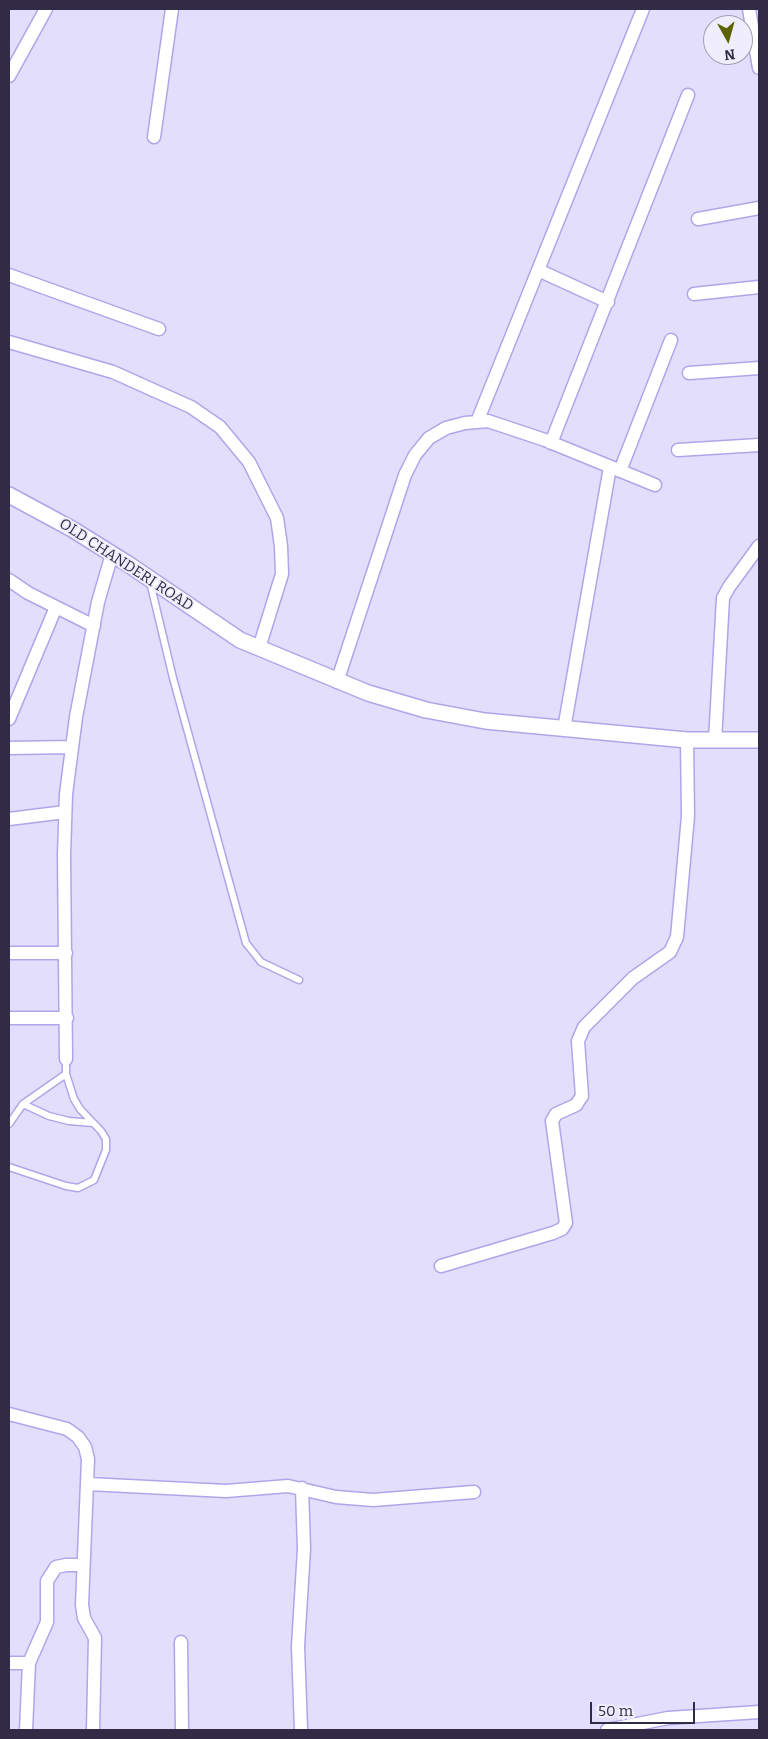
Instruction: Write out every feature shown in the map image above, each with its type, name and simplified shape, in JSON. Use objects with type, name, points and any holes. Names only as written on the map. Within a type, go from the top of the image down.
[{"type":"street","points":[[9,76],[46,9]]},
{"type":"street","points":[[154,137],[172,9]]},
{"type":"street","points":[[477,422],[643,9]]},
{"type":"street","points":[[749,9],[759,68]]},
{"type":"street","points":[[551,443],[688,95]]},
{"type":"street","points":[[698,218],[759,208]]},
{"type":"street","points":[[538,270],[608,302]]},
{"type":"street","points":[[9,275],[159,329]]},
{"type":"street","points":[[694,294],[759,287]]},
{"type":"street","points":[[564,729],[615,469],[671,340]]},
{"type":"street","points":[[9,342],[113,372],[191,407],[220,427],[250,462],[277,518],[282,574],[274,605],[249,644]]},
{"type":"street","points":[[690,373],[759,368]]},
{"type":"street","points":[[337,682],[405,475],[415,455],[429,438],[446,428],[465,423],[497,424],[551,443],[655,485]]},
{"type":"street","points":[[678,450],[759,445]]},
{"type":"street","name":"OLD CHANDERI ROAD","points":[[9,495],[112,554],[249,644],[337,682],[426,710],[485,721],[686,740],[759,740]]},
{"type":"street","points":[[716,741],[724,598],[729,587],[759,546]]},
{"type":"street","points":[[66,1059],[65,812],[71,748],[94,626],[112,554]]},
{"type":"street","points":[[9,582],[94,626]]},
{"type":"street","points":[[9,719],[56,607]]},
{"type":"street","points":[[442,1266],[562,1229],[566,1223],[567,1214],[551,1131],[552,1121],[556,1114],[570,1107],[582,1096],[578,1040],[584,1027],[632,978],[670,952],[677,937],[688,816],[686,740]]},
{"type":"street","points":[[9,748],[71,748]]},
{"type":"street","points":[[9,819],[65,812]]},
{"type":"street","points":[[9,953],[66,952]]},
{"type":"street","points":[[9,1018],[67,1018]]},
{"type":"street","points":[[9,1414],[67,1429],[78,1437],[85,1447],[88,1459],[88,1484],[83,1565],[84,1618],[94,1638],[95,1647],[93,1730]]},
{"type":"street","points":[[88,1484],[226,1492],[268,1486],[302,1488],[336,1497],[373,1500],[474,1492]]},
{"type":"street","points":[[301,1730],[298,1646],[304,1549],[302,1488]]},
{"type":"street","points":[[26,1730],[29,1663],[47,1622],[47,1582],[50,1574],[56,1567],[83,1565]]},
{"type":"street","points":[[181,1642],[182,1730]]},
{"type":"street","points":[[9,1663],[29,1663]]},
{"type":"street","points":[[607,1730],[668,1718],[759,1712]]},
{"type":"lane","points":[[149,578],[173,678],[246,943],[261,962],[299,980]]},
{"type":"lane","points":[[9,1166],[66,1186],[78,1188],[88,1185],[94,1180],[106,1150],[106,1139],[74,1099],[66,1074],[66,1059]]},
{"type":"lane","points":[[9,1124],[23,1104],[66,1074]]},
{"type":"lane","points":[[23,1104],[49,1116],[69,1122],[93,1124]]}]
